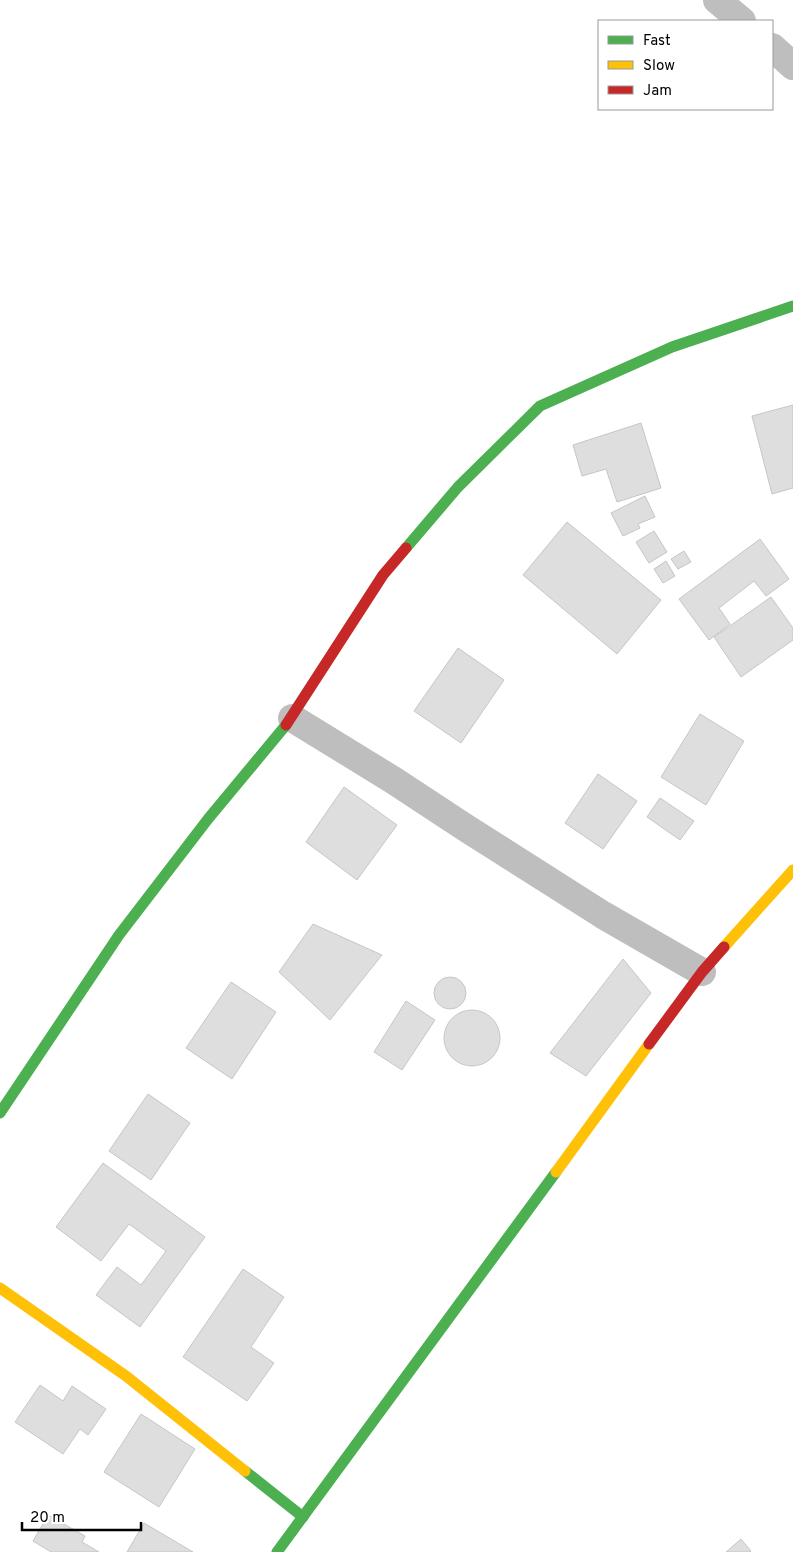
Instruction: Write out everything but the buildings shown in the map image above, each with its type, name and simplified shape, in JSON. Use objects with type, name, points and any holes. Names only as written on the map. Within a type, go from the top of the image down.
[{"type":"street","points":[[717,0],[741,20]]},
{"type":"street","points":[[773,48],[793,66]]},
{"type":"street","points":[[0,1113],[119,935],[208,819],[292,718],[384,575],[458,487],[540,406],[672,347],[793,306]]},
{"type":"street","points":[[292,718],[603,914],[702,972]]},
{"type":"street","points":[[277,1552],[702,972],[793,870]]},
{"type":"street","points":[[0,1288],[126,1376],[303,1517]]},
{"type":"traffic: fast","points":[[406,548],[458,487],[540,406],[672,347],[793,306]]},
{"type":"traffic: fast","points":[[0,1113],[119,935],[208,819],[286,725]]},
{"type":"traffic: fast","points":[[277,1552],[556,1172]]},
{"type":"traffic: fast","points":[[245,1471],[303,1517]]},
{"type":"traffic: slow","points":[[724,947],[793,870]]},
{"type":"traffic: slow","points":[[556,1172],[649,1044]]},
{"type":"traffic: slow","points":[[0,1288],[126,1376],[245,1471]]},
{"type":"traffic: jam","points":[[286,725],[383,575],[406,548]]},
{"type":"traffic: jam","points":[[649,1044],[702,972],[724,947]]}]
